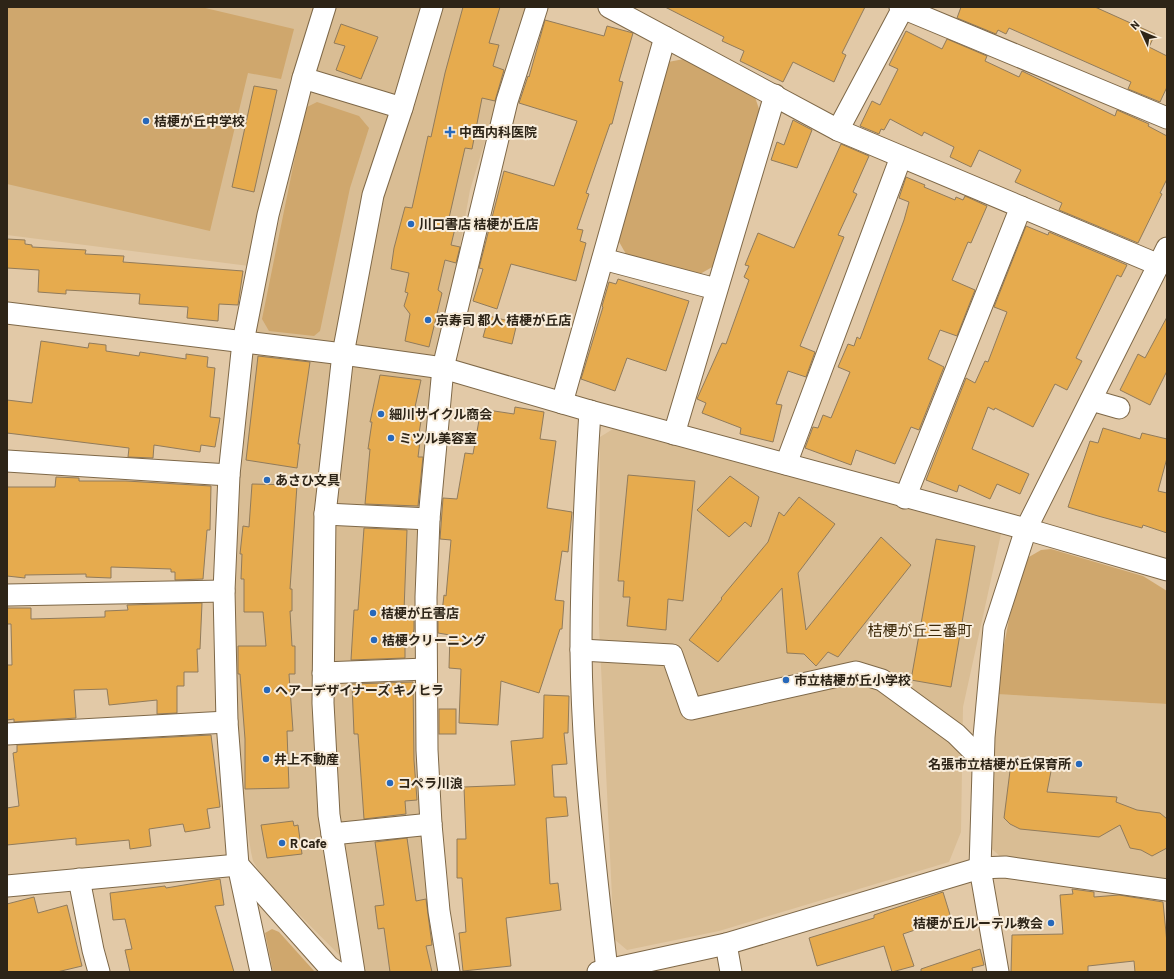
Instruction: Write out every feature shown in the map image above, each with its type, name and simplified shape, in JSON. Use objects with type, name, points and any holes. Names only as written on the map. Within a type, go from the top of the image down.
[{"type":"street","points":[[354,972],[328,815],[323,673],[325,514],[343,354],[373,195],[402,108],[432,7]]},
{"type":"street","points":[[449,972],[439,912],[431,824],[427,750],[426,669],[429,520],[443,368],[507,101],[537,7]]},
{"type":"street","points":[[608,7],[838,130],[1021,207],[1163,257],[1026,530],[994,628],[984,737],[980,868],[998,972]]},
{"type":"street","points":[[261,972],[238,865],[227,722],[224,590],[229,475],[243,342],[268,216],[320,8]]},
{"type":"street","points":[[838,130],[902,8],[1167,118]]},
{"type":"street","points":[[562,403],[665,38]]},
{"type":"street","points":[[303,78],[402,108]]},
{"type":"street","points":[[674,434],[775,95]]},
{"type":"street","points":[[786,464],[901,157]]},
{"type":"street","points":[[905,498],[1021,207]]},
{"type":"street","points":[[603,259],[716,289]]},
{"type":"street","points":[[7,313],[343,354],[443,368],[590,411],[1167,570]]},
{"type":"street","points":[[1092,400],[1119,408]]},
{"type":"street","points":[[590,411],[584,514],[581,650],[585,763],[602,971],[726,944],[980,868],[1005,867],[1167,890]]},
{"type":"street","points":[[7,461],[229,475]]},
{"type":"street","points":[[325,514],[429,520]]},
{"type":"street","points":[[7,595],[224,590]]},
{"type":"street","points":[[581,650],[672,655],[691,709],[856,672],[882,680],[956,734],[984,762]]},
{"type":"street","points":[[323,673],[426,669]]},
{"type":"street","points":[[7,734],[227,722]]},
{"type":"street","points":[[332,834],[431,824]]},
{"type":"street","points":[[7,886],[238,865]]},
{"type":"street","points":[[238,865],[329,967],[337,972]]},
{"type":"street","points":[[79,879],[93,950],[99,972]]},
{"type":"street","points":[[726,944],[731,972]]},
{"type":"shaded area","name":"桔梗が丘中学校","points":[[7,7],[314,7],[249,266],[7,235]]},
{"type":"shaded area","name":"桔梗が丘中学校","points":[[7,7],[201,7],[294,29],[281,79],[248,73],[210,231],[7,184]]},
{"type":"shaded area","points":[[335,7],[526,7],[470,190],[443,341],[434,375],[418,520],[419,596],[416,655],[418,707],[440,972],[356,972],[264,879],[253,861],[241,787],[236,723],[235,564],[238,503],[256,321],[305,108]]},
{"type":"shaded area","points":[[684,59],[755,97],[760,112],[714,266],[700,274],[626,254],[618,240],[668,62]]},
{"type":"shaded area","points":[[317,102],[359,116],[369,128],[350,188],[320,331],[314,336],[269,331],[262,319],[305,108]]},
{"type":"shaded area","name":"市立桔梗が丘小学校","points":[[613,429],[1001,534],[963,707],[961,832],[949,862],[719,931],[627,950],[614,939],[599,625],[600,437]]},
{"type":"shaded area","points":[[1051,549],[1143,576],[1167,591],[1167,704],[995,694],[1009,619],[1023,570],[1029,557],[1041,550]]},
{"type":"shaded area","name":"名張市立桔梗が丘保育所","points":[[995,694],[1167,704],[1167,882],[1004,860],[992,849],[990,790]]},
{"type":"shaded area","points":[[272,929],[279,932],[315,972],[273,972],[265,933]]},
{"type":"building","points":[[463,7],[500,7],[489,43],[499,45],[493,66],[504,70],[495,101],[482,98],[472,149],[465,148],[449,218],[457,220],[451,245],[460,247],[456,263],[445,260],[438,290],[442,293],[429,347],[405,341],[410,314],[404,306],[408,293],[405,292],[409,273],[391,269],[394,248],[405,207],[412,208],[428,136],[431,137],[445,73]]},
{"type":"building","points":[[665,7],[865,7],[842,53],[846,55],[834,82],[793,62],[783,82],[740,61],[744,51],[722,41],[724,37]]},
{"type":"building","points":[[961,7],[1095,7],[1155,34],[1149,47],[1167,56],[1167,87],[1160,102],[1128,89],[1131,82],[1009,28],[1006,34],[998,30],[996,34],[957,18]]},
{"type":"building","points":[[545,20],[604,36],[607,26],[633,33],[619,81],[623,82],[612,124],[610,124],[586,193],[589,194],[577,229],[583,230],[580,241],[586,243],[576,281],[511,264],[497,309],[473,301],[483,269],[479,268],[504,171],[554,186],[577,121],[519,103],[528,76],[529,77]]},
{"type":"building","points":[[341,24],[378,37],[361,79],[336,70],[345,46],[334,43]]},
{"type":"building","points":[[906,31],[942,49],[947,39],[987,56],[985,61],[1019,77],[1022,71],[1115,116],[1117,110],[1149,124],[1148,126],[1167,136],[1167,179],[1160,193],[1162,194],[1138,243],[1059,210],[1062,203],[1015,182],[1021,170],[979,150],[971,167],[950,157],[954,147],[924,132],[922,136],[890,119],[884,130],[881,129],[879,134],[860,126],[872,101],[880,105],[898,69],[889,65]]},
{"type":"building","points":[[254,86],[277,90],[254,192],[232,187]]},
{"type":"building","points":[[793,120],[812,130],[797,168],[771,160],[777,142],[784,145]]},
{"type":"building","points":[[841,144],[869,156],[853,192],[857,194],[838,235],[844,237],[800,346],[815,352],[806,377],[788,371],[776,404],[782,405],[773,442],[740,434],[741,428],[702,413],[706,403],[697,399],[722,343],[726,344],[749,280],[744,277],[749,266],[745,265],[758,233],[794,248]]},
{"type":"building","points":[[906,177],[925,185],[924,187],[955,200],[956,197],[963,200],[965,196],[987,206],[971,243],[968,242],[952,280],[975,290],[957,336],[940,330],[928,359],[944,367],[919,430],[911,427],[895,464],[856,450],[851,465],[805,448],[813,427],[818,428],[823,415],[831,418],[850,372],[838,367],[848,344],[854,346],[857,337],[860,339],[904,220],[909,202],[899,198]]},
{"type":"building","points":[[1026,226],[1048,235],[1049,232],[1127,265],[1121,277],[1117,275],[1076,358],[1082,361],[1067,390],[1055,384],[1033,427],[995,408],[994,410],[988,407],[972,449],[1029,474],[1020,494],[997,484],[990,499],[959,485],[957,492],[926,480],[966,378],[975,383],[985,361],[988,362],[1007,312],[994,307]]},
{"type":"building","points":[[7,239],[25,240],[25,244],[32,245],[32,247],[86,250],[85,254],[124,256],[123,262],[243,271],[238,305],[219,304],[218,321],[187,318],[188,307],[139,304],[140,294],[66,290],[66,294],[38,292],[39,270],[7,268]]},
{"type":"building","points":[[618,279],[689,301],[666,371],[627,358],[615,391],[581,379],[609,282],[616,284]]},
{"type":"building","points":[[489,316],[517,323],[512,344],[483,337]]},
{"type":"building","points":[[1167,317],[1167,371],[1150,405],[1120,390],[1138,354],[1145,358]]},
{"type":"building","points":[[41,341],[88,348],[89,343],[106,345],[106,351],[139,356],[140,352],[186,359],[186,354],[208,357],[207,367],[215,368],[210,417],[220,418],[215,447],[201,445],[200,452],[154,445],[153,458],[128,457],[129,448],[7,433],[7,400],[32,403]]},
{"type":"building","points":[[258,356],[310,362],[298,444],[300,444],[297,468],[246,460]]},
{"type":"building","points":[[380,375],[421,380],[415,407],[423,409],[419,433],[421,433],[418,457],[423,457],[418,506],[365,504],[370,449],[368,449],[372,422],[370,422]]},
{"type":"building","points":[[515,407],[544,412],[540,439],[556,441],[547,508],[572,512],[568,552],[562,551],[555,600],[564,601],[562,629],[560,629],[539,693],[501,681],[498,725],[459,723],[461,669],[449,668],[450,635],[438,633],[438,612],[442,612],[444,595],[446,596],[451,540],[440,539],[443,498],[457,499],[465,453],[473,454],[481,409],[514,414]]},
{"type":"building","points":[[1103,428],[1140,439],[1142,433],[1167,439],[1167,458],[1158,491],[1167,493],[1167,533],[1143,525],[1142,528],[1068,507],[1090,441],[1098,443]]},
{"type":"building","points":[[628,475],[695,481],[683,601],[668,599],[666,630],[627,626],[630,597],[623,597],[624,581],[618,581]]},
{"type":"building","points":[[730,476],[759,497],[751,527],[745,522],[729,537],[697,510]]},
{"type":"building","points":[[56,477],[79,478],[79,481],[126,481],[211,486],[210,530],[207,530],[203,579],[175,580],[175,572],[171,572],[171,569],[111,567],[111,578],[86,577],[86,574],[25,575],[25,578],[7,576],[7,487],[55,487]]},
{"type":"building","points":[[252,484],[297,485],[290,589],[292,589],[292,611],[290,611],[292,646],[295,646],[295,674],[289,674],[293,731],[287,731],[289,788],[245,789],[245,739],[240,674],[238,674],[238,646],[266,646],[263,612],[244,612],[244,579],[241,579],[242,554],[240,554],[243,526],[249,527]]},
{"type":"building","points":[[799,497],[835,524],[798,573],[806,630],[881,537],[911,565],[838,657],[828,652],[816,666],[804,654],[787,653],[782,588],[718,662],[689,640],[722,599],[721,598],[768,542],[779,512],[784,516]]},
{"type":"building","points":[[364,528],[407,530],[404,611],[414,611],[414,629],[413,635],[405,635],[405,658],[351,660],[354,610],[358,610]]},
{"type":"building","points":[[936,539],[975,546],[951,687],[911,680]]},
{"type":"building","points":[[202,603],[200,649],[197,649],[198,672],[184,672],[184,686],[177,686],[177,713],[157,714],[157,700],[109,705],[107,689],[74,690],[76,718],[14,722],[14,719],[7,720],[7,665],[12,665],[11,624],[7,624],[7,608],[31,608],[31,619],[105,617],[105,611],[128,610],[127,605]]},
{"type":"building","points":[[413,682],[414,760],[417,800],[405,801],[406,814],[364,819],[358,734],[354,734],[352,684]]},
{"type":"building","points":[[544,695],[569,696],[568,733],[564,733],[567,764],[552,765],[554,797],[566,797],[568,816],[546,818],[550,884],[558,883],[561,910],[506,918],[511,966],[463,971],[459,933],[466,932],[462,878],[457,878],[457,839],[466,839],[464,787],[515,785],[511,741],[543,738]]},
{"type":"building","points":[[439,709],[456,709],[456,734],[439,734]]},
{"type":"building","points":[[211,735],[220,807],[207,809],[210,828],[185,832],[183,824],[149,829],[151,846],[130,849],[129,840],[76,845],[76,838],[7,845],[7,808],[19,806],[13,753],[17,752],[17,745]]},
{"type":"building","points":[[1011,763],[1052,766],[1047,792],[1117,797],[1116,802],[1137,810],[1160,813],[1167,819],[1167,848],[1152,856],[1141,850],[1130,848],[1120,825],[1099,837],[1020,829],[1010,824],[1004,818]]},
{"type":"building","points":[[293,821],[294,826],[298,825],[302,854],[267,858],[261,825]]},
{"type":"building","points":[[407,838],[416,901],[426,899],[432,945],[426,946],[432,972],[390,972],[384,928],[378,929],[375,906],[384,905],[375,842]]},
{"type":"building","points":[[220,879],[224,905],[215,906],[234,972],[130,972],[125,950],[132,949],[125,919],[113,920],[110,893],[165,886],[166,888]]},
{"type":"building","points":[[1072,889],[1094,892],[1094,897],[1119,895],[1163,902],[1167,943],[1167,972],[1135,972],[1134,961],[1088,966],[1088,972],[1011,972],[1012,935],[1063,934],[1060,895],[1073,894]]},
{"type":"building","points":[[943,892],[951,918],[903,934],[914,966],[892,972],[884,946],[817,966],[809,938],[874,918],[874,915]]},
{"type":"building","points":[[34,897],[38,913],[67,905],[82,966],[57,972],[7,972],[7,904]]},
{"type":"building","points":[[980,949],[984,965],[972,968],[973,972],[921,972],[921,969]]},
{"type":"place","name":"桔梗が丘中学校","points":[[146,121]]},
{"type":"place","name":"中西内科医院","points":[[450,132]]},
{"type":"place","name":"川口書店 桔梗が丘店","points":[[411,224]]},
{"type":"place","name":"京寿司 都人 桔梗が丘店","points":[[428,320]]},
{"type":"place","name":"細川サイクル商会","points":[[381,414]]},
{"type":"place","name":"ミツル美容室","points":[[391,438]]},
{"type":"place","name":"あさひ文具","points":[[267,480]]},
{"type":"place","name":"桔梗が丘書店","points":[[373,613]]},
{"type":"place","name":"桔梗クリーニング","points":[[374,640]]},
{"type":"place","name":"市立桔梗が丘小学校","points":[[786,680]]},
{"type":"place","name":"ヘアーデザイナーズ キノヒラ","points":[[267,690]]},
{"type":"place","name":"井上不動産","points":[[266,759]]},
{"type":"place","name":"名張市立桔梗が丘保育所","points":[[1079,764]]},
{"type":"place","name":"コペラ川浪","points":[[390,783]]},
{"type":"place","name":"R Cafe","points":[[282,843]]},
{"type":"place","name":"桔梗が丘ルーテル教会","points":[[1051,923]]},
{"type":"district","name":"桔梗が丘三番町","points":[[920,631]]}]
